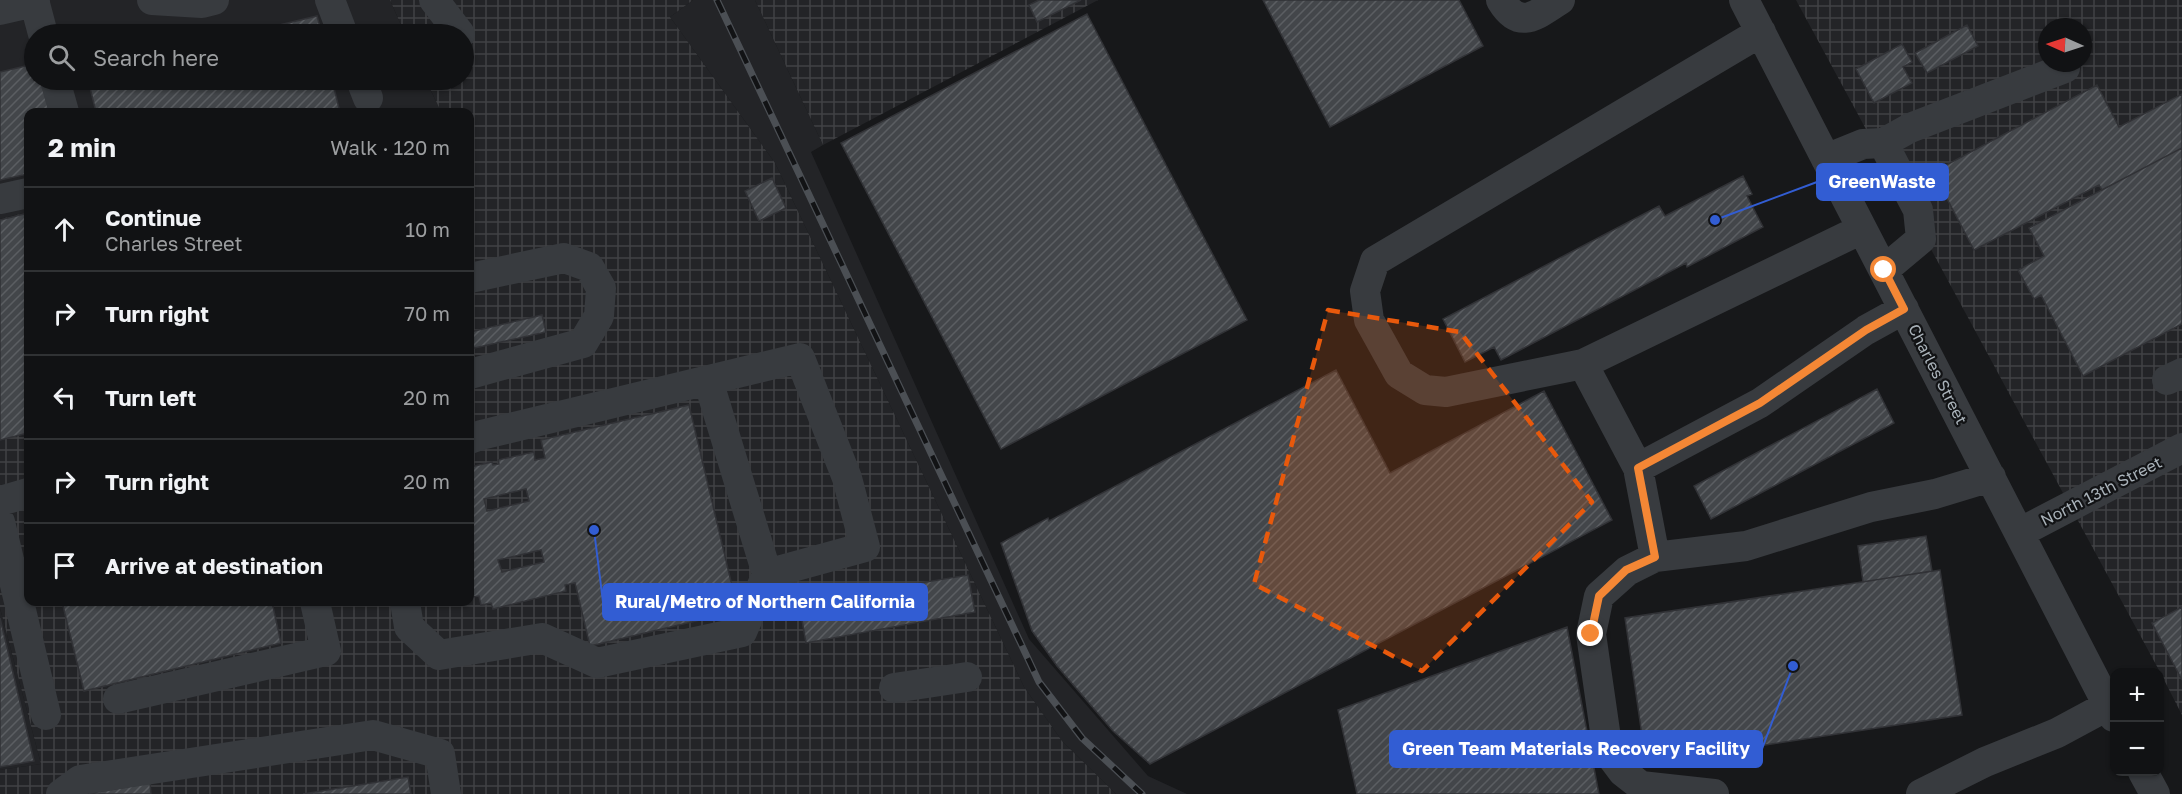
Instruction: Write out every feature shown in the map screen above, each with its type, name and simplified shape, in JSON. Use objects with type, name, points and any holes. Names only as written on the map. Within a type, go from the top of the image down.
[{"type":"street","points":[[152,0],[202,3],[214,0]]},
{"type":"street","points":[[330,0],[339,24]]},
{"type":"street","points":[[434,0],[452,24]]},
{"type":"street","points":[[1502,0],[1513,16],[1524,19],[1534,16],[1560,0]]},
{"type":"street","name":"Charles Street","points":[[1744,0],[2110,707]]},
{"type":"street","points":[[0,10],[34,1],[40,24]]},
{"type":"street","points":[[1761,32],[1375,261],[1365,291],[1369,320],[1399,374],[1425,390],[1446,392],[1583,364],[1862,229]]},
{"type":"street","points":[[1826,159],[1863,144],[1883,143],[1910,128],[2055,72]]},
{"type":"street","points":[[58,90],[63,108]]},
{"type":"street","points":[[1883,143],[1918,210],[1921,239],[1884,270]]},
{"type":"street","points":[[0,199],[24,194]]},
{"type":"street","points":[[474,277],[564,258],[589,267],[601,288],[599,316],[583,343],[474,373]]},
{"type":"street","points":[[1638,468],[1760,403],[1866,330],[1904,309]]},
{"type":"street","points":[[474,438],[800,358],[847,478],[865,547],[767,574]]},
{"type":"street","points":[[1583,364],[1638,468],[1655,557]]},
{"type":"street","points":[[406,606],[409,627],[439,655],[542,638],[597,663],[742,632],[767,574],[708,380]]},
{"type":"street","name":"North 13th Street","points":[[2019,533],[2182,448]]},
{"type":"street","points":[[1714,794],[1641,786],[1623,772],[1608,752],[1591,634],[1599,596],[1626,570],[1655,557],[1746,546],[1870,507],[1935,494],[1991,477]]},
{"type":"street","points":[[0,501],[24,495]]},
{"type":"street","points":[[0,522],[46,715]]},
{"type":"street","points":[[118,699],[326,651],[316,606]]},
{"type":"street","points":[[894,688],[967,677]]},
{"type":"street","points":[[1921,794],[1985,762],[2110,712]]},
{"type":"street","points":[[61,794],[80,780],[373,735],[440,754],[446,794]]},
{"type":"street","points":[[2146,776],[2155,794]]},
{"type":"highlighted area","points":[[1328,310],[1460,332],[1592,502],[1422,671],[1254,584]]},
{"type":"shaded area","points":[[0,0],[390,0],[401,24],[24,24],[24,90],[431,90],[439,108],[24,108],[24,213],[0,219]]},
{"type":"shaded area","points":[[390,0],[693,0],[670,17],[775,163],[1024,687],[1062,741],[1116,794],[0,794],[0,770],[41,764],[0,608],[0,219],[24,213],[24,606],[474,606],[474,108],[439,108],[431,90],[474,90],[474,24],[401,24]]},
{"type":"shaded area","points":[[693,0],[755,0],[823,145],[811,152],[1029,639],[1148,776],[1187,794],[1116,794],[1062,741],[1024,687],[775,163],[670,17]]},
{"type":"shaded area","points":[[755,0],[1098,0],[823,145]]},
{"type":"shaded area","points":[[1796,0],[2182,0],[2182,715],[2164,680],[2164,668],[2158,668]]},
{"type":"shaded area","points":[[0,608],[41,764],[0,770]]},
{"type":"building","points":[[1039,0],[1081,0],[1037,22],[1029,5]]},
{"type":"building","points":[[1263,0],[1459,0],[1483,46],[1330,127]]},
{"type":"building","points":[[1087,14],[1247,320],[1001,449],[841,143]]},
{"type":"building","points":[[317,16],[319,24],[284,24]]},
{"type":"building","points":[[1967,25],[1978,46],[1927,73],[1915,53]]},
{"type":"building","points":[[1902,44],[1912,62],[1903,67],[1912,83],[1874,103],[1856,69]]},
{"type":"building","points":[[24,66],[24,90],[46,90],[50,108],[24,108],[24,175],[0,180],[0,72]]},
{"type":"building","points":[[2097,85],[2119,127],[2182,94],[2182,148],[2102,190],[2099,185],[1974,250],[1933,172]]},
{"type":"building","points":[[90,90],[334,90],[339,108],[95,108]]},
{"type":"building","points":[[2182,148],[2182,324],[2083,376],[2041,295],[2034,299],[2018,270],[2044,256],[2029,228]]},
{"type":"building","points":[[1743,176],[1752,194],[1747,196],[1763,227],[1687,267],[1686,263],[1501,360],[1494,347],[1465,362],[1443,319],[1659,206],[1665,216]]},
{"type":"building","points":[[772,178],[786,208],[759,221],[745,191]]},
{"type":"building","points":[[24,214],[24,434],[0,440],[0,220]]},
{"type":"building","points":[[542,315],[546,332],[474,348],[474,331]]},
{"type":"building","points":[[1336,370],[1390,473],[1544,391],[1612,520],[1150,764],[1113,731],[1057,666],[1032,631],[1001,543],[1048,518],[1049,521]]},
{"type":"building","points":[[1877,389],[1894,423],[1711,519],[1694,486]]},
{"type":"building","points":[[689,405],[738,611],[590,646],[575,583],[565,585],[566,591],[493,609],[491,603],[481,605],[479,596],[474,597],[474,466],[492,462],[493,465],[499,464],[498,460],[534,452],[535,460],[545,458],[541,440]],"holes":[[[526,489],[529,501],[487,511],[484,499]],[[541,550],[544,562],[502,572],[498,560]]]},
{"type":"building","points":[[1926,536],[1932,571],[1863,582],[1858,546]]},
{"type":"building","points":[[1940,570],[1962,715],[1646,763],[1625,618]]},
{"type":"building","points":[[968,575],[975,612],[806,643],[799,603]]},
{"type":"building","points":[[63,606],[273,606],[281,643],[84,691]]},
{"type":"building","points":[[2182,607],[2182,680],[2152,623]]},
{"type":"building","points":[[0,618],[34,761],[0,767]]},
{"type":"building","points":[[1567,627],[1599,794],[1357,794],[1338,710]]},
{"type":"building","points":[[408,777],[411,794],[303,794]]},
{"type":"building","points":[[150,783],[151,794],[91,794],[91,793]]},
{"type":"railway","points":[[717,0],[1039,682],[1082,738],[1142,794]]},
{"type":"place","name":"GreenWaste","points":[[1715,220]]},
{"type":"place","name":"Rural/Metro of Northern California","points":[[594,530]]},
{"type":"place","name":"Green Team Materials Recovery Facility","points":[[1793,666]]},
{"type":"route","points":[[1591,634],[1599,596],[1626,570],[1655,557],[1638,468],[1760,403],[1866,330],[1904,309],[1884,270]]}]
